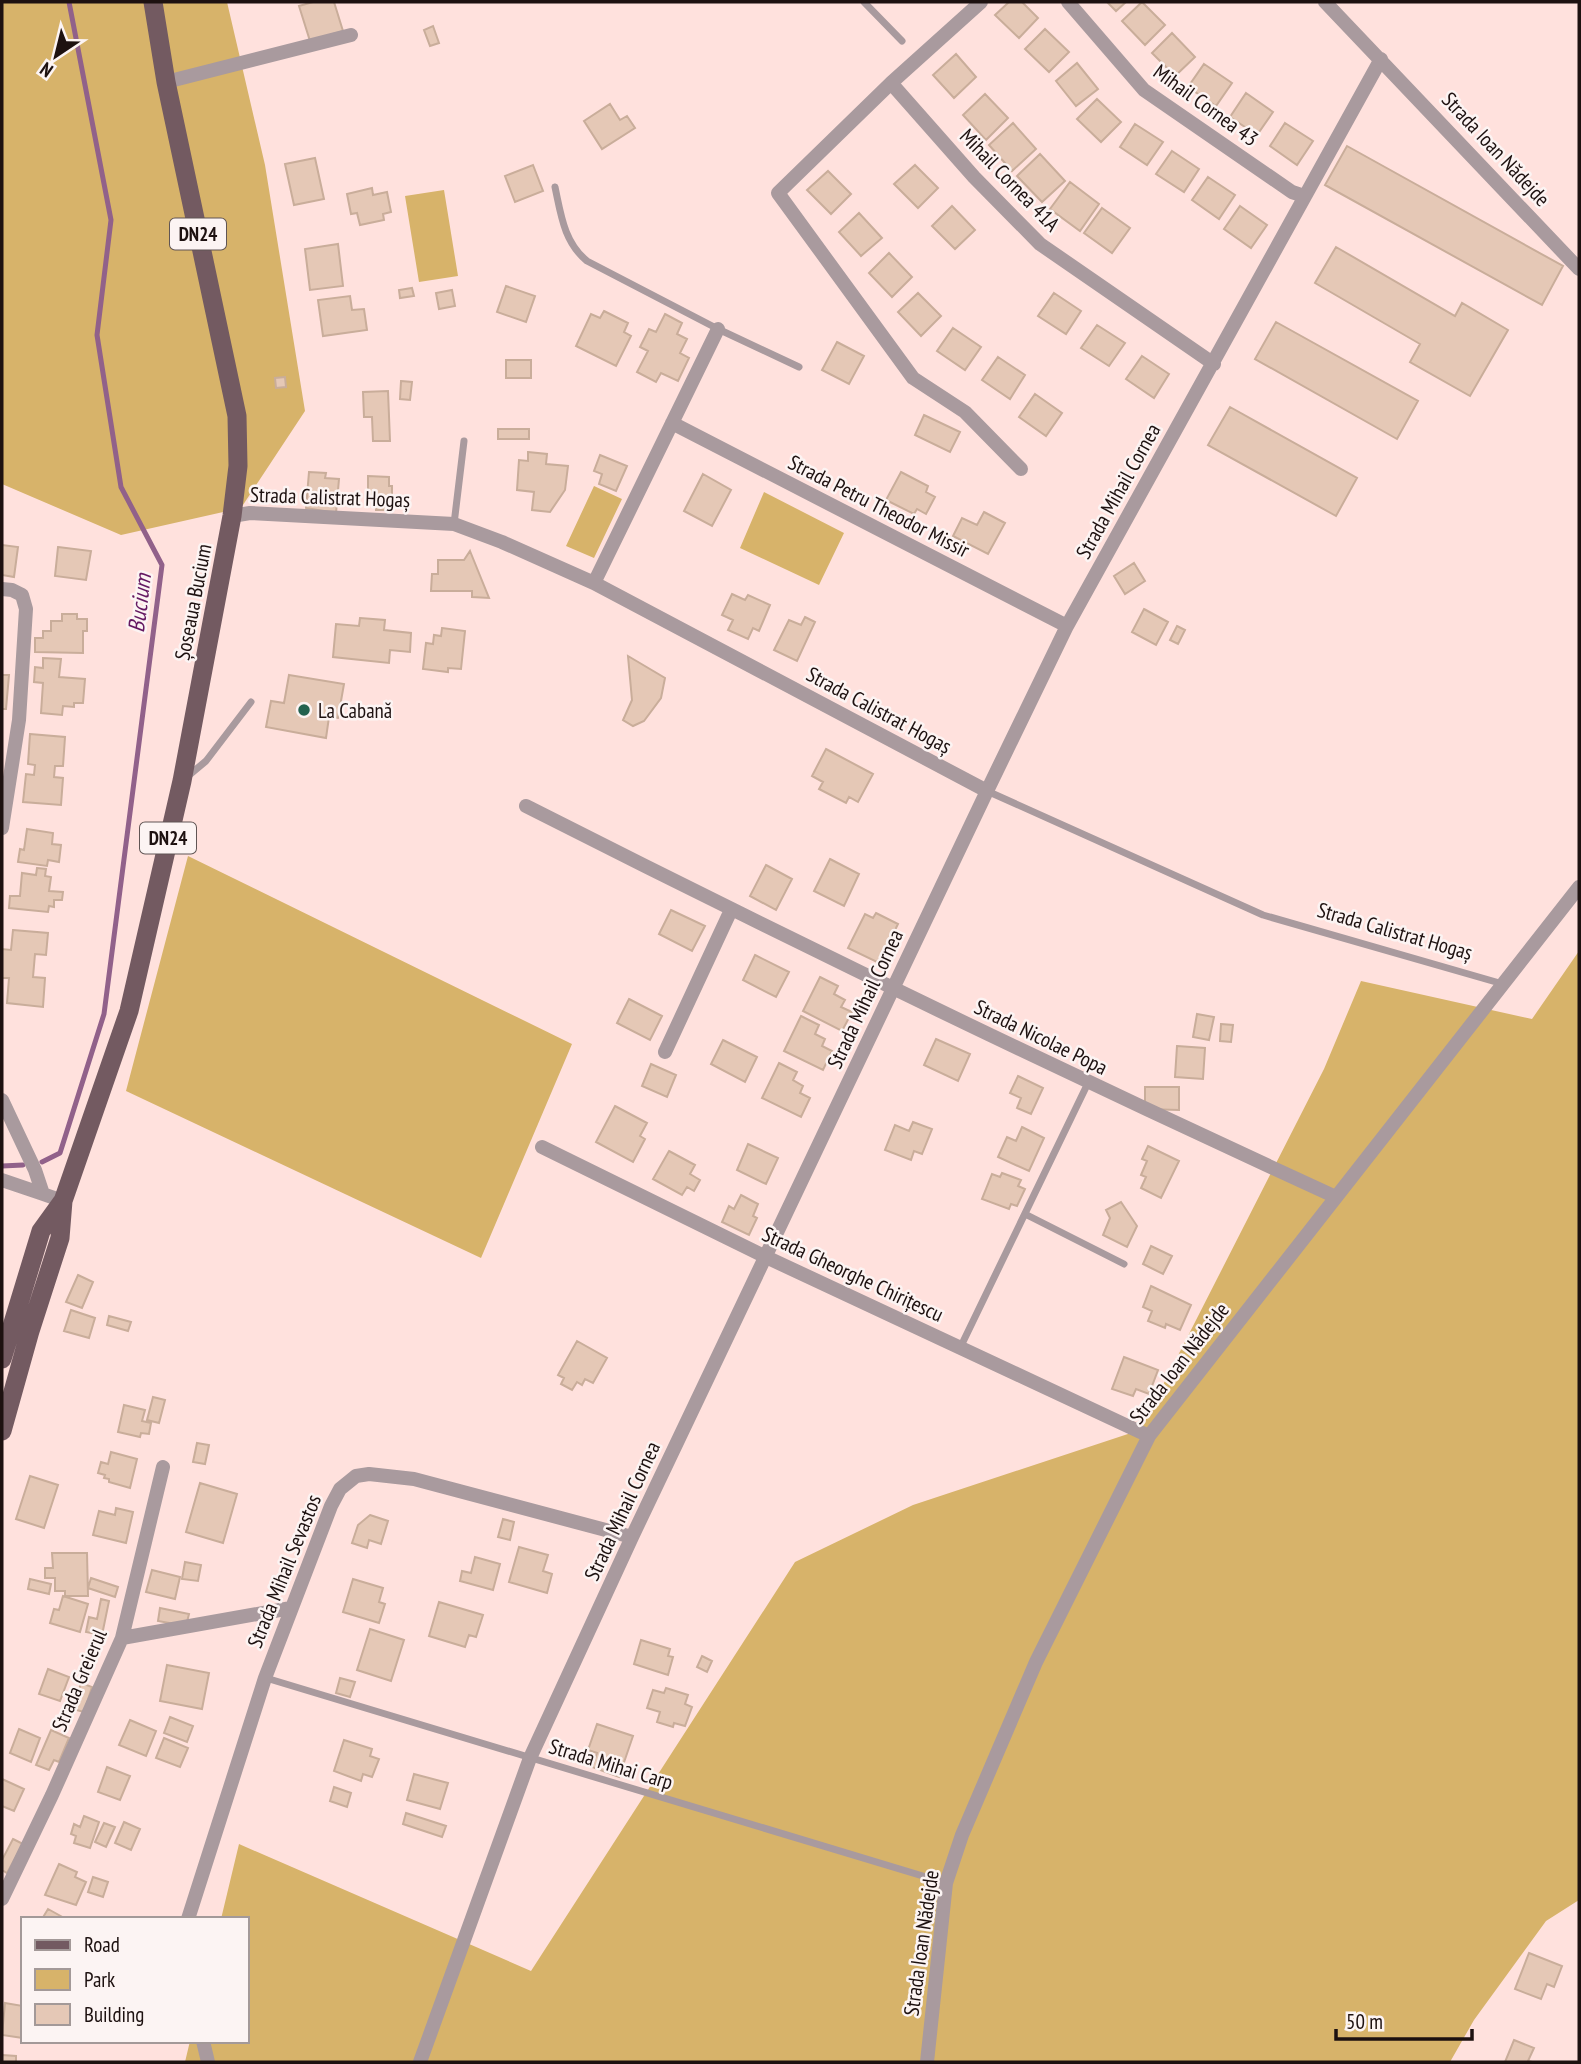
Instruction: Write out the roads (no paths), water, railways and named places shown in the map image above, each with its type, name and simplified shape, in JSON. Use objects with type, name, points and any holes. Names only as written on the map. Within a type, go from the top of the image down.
[{"type":"main road","name":"Șoseaua Bucium","points":[[2,1360],[41,1230],[62,1201],[129,1012],[181,781],[232,516],[238,466],[237,416],[166,82],[153,2]]},
{"type":"main road","name":"Șoseaua Bucium","points":[[2,1431],[60,1238],[62,1201]]},
{"type":"street","points":[[981,2],[891,83],[778,193],[912,378],[965,412],[1021,469]]},
{"type":"street","name":"Mihail Cornea 43","points":[[1068,2],[1144,90],[1292,192],[1304,196]]},
{"type":"street","points":[[1325,2],[1381,59]]},
{"type":"street","points":[[166,82],[351,35]]},
{"type":"street","name":"Strada Mihail Cornea","points":[[420,2062],[530,1758],[632,1537],[987,791],[1067,626],[1381,59]]},
{"type":"street","name":"Strada Ioan Nădejde","points":[[1381,59],[1579,269]]},
{"type":"street","name":"Mihail Cornea 41A","points":[[891,83],[974,177],[1040,244],[1214,364]]},
{"type":"street","points":[[594,583],[718,328]]},
{"type":"street","name":"Strada Petru Theodor Missir","points":[[672,423],[1067,626]]},
{"type":"street","name":"Strada Calistrat Hogaș","points":[[232,516],[250,513],[454,524],[594,583],[987,791]]},
{"type":"street","points":[[2,589],[22,595],[26,609],[19,720],[2,828]]},
{"type":"street","name":"Strada Nicolae Popa","points":[[526,806],[893,990],[1336,1197]]},
{"type":"street","name":"Strada Ioan Nădejde","points":[[927,2062],[946,1883],[962,1835],[1036,1662],[1149,1436],[1579,887]]},
{"type":"street","points":[[665,1052],[731,910]]},
{"type":"street","points":[[2,1100],[35,1170],[43,1194]]},
{"type":"street","name":"Strada Gheorghe Chirițescu","points":[[542,1147],[766,1257],[1149,1436]]},
{"type":"street","points":[[2,1180],[62,1201]]},
{"type":"street","name":"Strada Greierul","points":[[2,1899],[52,1796],[122,1638],[163,1467]]},
{"type":"street","name":"Strada Mihail Sevastos","points":[[189,1917],[265,1678],[340,1489],[356,1476],[369,1474],[414,1479],[632,1537]]},
{"type":"street","points":[[122,1638],[291,1608]]},
{"type":"street","points":[[203,2043],[208,2062]]},
{"type":"lane","points":[[864,2],[902,41]]},
{"type":"lane","points":[[555,187],[566,234],[575,251],[587,261],[799,367]]},
{"type":"lane","points":[[454,524],[464,441]]},
{"type":"lane","points":[[181,781],[206,761],[251,702]]},
{"type":"lane","name":"Strada Calistrat Hogaș","points":[[987,791],[1263,915],[1503,984]]},
{"type":"lane","points":[[961,1346],[1088,1083]]},
{"type":"lane","points":[[1025,1214],[1124,1264]]},
{"type":"lane","name":"Strada Mihai Carp","points":[[265,1678],[946,1883]]},
{"type":"waterway","name":"Bucium","points":[[42,1162],[60,1153],[104,1014],[162,565],[121,487],[97,335],[111,220],[69,2]]},
{"type":"waterway","name":"Bucium","points":[[2,1166],[23,1165]]},
{"type":"place","name":"La Cabană","points":[[304,710]]}]
